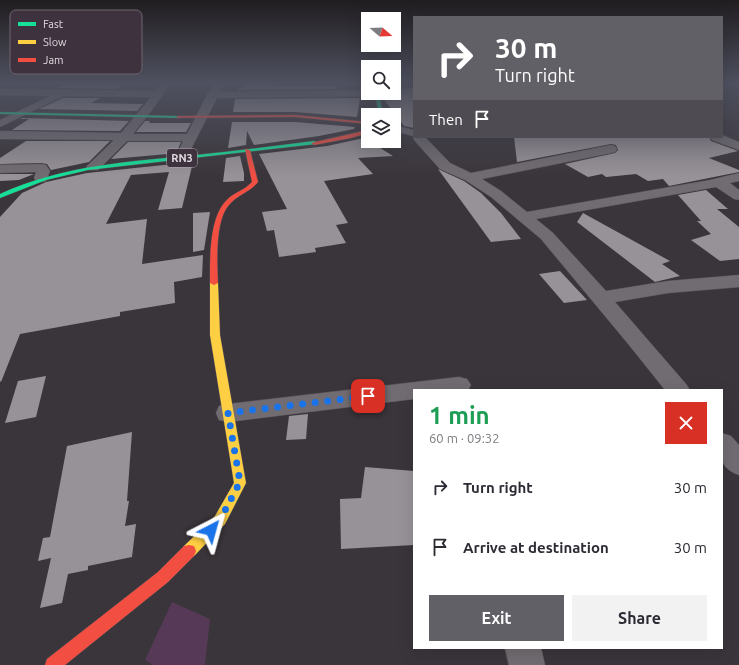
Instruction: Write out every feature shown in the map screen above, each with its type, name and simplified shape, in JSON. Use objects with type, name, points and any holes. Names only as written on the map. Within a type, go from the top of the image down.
[{"type":"main road","points":[[22,114],[302,117],[361,122]]},
{"type":"main road","name":"RN3","points":[[0,196],[25,182],[93,167],[327,141],[361,133]]},
{"type":"main road","points":[[53,665],[163,577],[220,520],[240,482],[215,335],[213,259],[220,212],[227,202],[249,190],[255,182],[247,150]]},
{"type":"street","points":[[0,124],[20,114]]},
{"type":"street","points":[[93,167],[124,138],[142,116]]},
{"type":"street","points":[[182,158],[203,116]]},
{"type":"street","points":[[401,130],[413,133]]},
{"type":"street","points":[[0,135],[191,138]]},
{"type":"street","points":[[419,138],[445,166],[470,177],[496,194],[547,236],[677,389]]},
{"type":"street","points":[[719,138],[739,146]]},
{"type":"street","points":[[470,177],[611,149]]},
{"type":"street","points":[[0,169],[41,168],[43,171],[40,178]]},
{"type":"street","points":[[523,217],[739,177]]},
{"type":"street","points":[[718,182],[739,196]]},
{"type":"street","points":[[601,298],[668,287],[739,281]]},
{"type":"street","points":[[424,389],[459,385]]},
{"type":"street","points":[[228,413],[413,390]]},
{"type":"street","points":[[723,444],[739,464]]},
{"type":"street","points":[[523,649],[527,665]]},
{"type":"shaded area","points":[[172,602],[210,619],[205,665],[153,665],[145,660]]},
{"type":"building","points":[[320,114],[357,114],[357,117]]},
{"type":"building","points":[[401,114],[413,114],[413,128],[404,126],[401,122]]},
{"type":"building","points":[[22,118],[129,121],[120,131],[12,130],[29,119],[20,119]]},
{"type":"building","points":[[145,121],[150,121],[149,123],[191,123],[186,132],[136,132]]},
{"type":"building","points":[[232,122],[295,122],[355,127],[354,129],[319,136],[254,145],[247,131],[246,145],[228,148]]},
{"type":"building","points":[[514,138],[710,138],[711,141],[738,151],[709,158],[739,170],[739,172],[669,186],[663,179],[648,181],[636,174],[606,177],[602,174],[588,177],[565,164],[615,153],[618,150],[616,145],[611,144],[517,162]]},
{"type":"building","points":[[361,139],[361,148],[380,148],[393,156],[358,158],[373,174],[324,181],[348,223],[336,225],[346,243],[315,248],[316,252],[279,257],[274,230],[267,231],[262,212],[287,209],[259,154],[327,146]]},
{"type":"building","points":[[26,141],[110,141],[89,162],[51,170],[47,164],[41,163],[0,164],[0,158]]},
{"type":"building","points":[[128,142],[181,142],[178,149],[179,153],[111,159]]},
{"type":"building","points":[[240,156],[244,173],[244,181],[223,182],[226,158]]},
{"type":"building","points":[[193,162],[182,208],[158,210],[169,172],[131,175],[106,224],[147,219],[142,264],[203,255],[202,277],[174,282],[175,303],[120,312],[120,316],[20,334],[1,382],[0,217],[22,193],[46,182],[87,173]]},
{"type":"building","points":[[438,169],[464,181],[481,193],[501,213],[521,239],[491,242]]},
{"type":"building","points":[[0,174],[34,174],[19,180],[0,181]]},
{"type":"building","points":[[706,190],[728,209],[717,209],[739,227],[739,259],[720,261],[691,240],[711,234],[697,221],[701,221],[678,195]]},
{"type":"building","points":[[210,212],[204,250],[193,252],[193,213]]},
{"type":"building","points":[[583,213],[670,261],[662,264],[680,276],[655,282],[577,222]]},
{"type":"building","points":[[560,271],[587,300],[564,303],[539,274]]},
{"type":"building","points":[[46,376],[36,417],[5,423],[18,381]]},
{"type":"building","points":[[308,414],[306,439],[286,440],[289,416]]},
{"type":"building","points":[[132,432],[127,501],[129,501],[125,526],[136,524],[132,557],[88,566],[88,570],[68,574],[62,603],[40,608],[51,558],[38,561],[43,538],[50,537],[67,446]]},
{"type":"building","points":[[365,467],[413,471],[413,545],[341,549],[340,499],[361,498]]},
{"type":"traffic: fast","points":[[46,114],[178,117]]},
{"type":"traffic: fast","points":[[0,196],[44,178],[88,168],[314,143]]},
{"type":"traffic: slow","points":[[189,551],[220,520],[240,483],[215,335],[214,283]]},
{"type":"traffic: jam","points":[[178,117],[295,116],[361,122]]},
{"type":"traffic: jam","points":[[314,143],[361,133]]},
{"type":"traffic: jam","points":[[214,283],[215,240],[223,208],[228,202],[246,191],[255,182],[247,150]]},
{"type":"traffic: jam","points":[[53,665],[163,577],[189,551]]},
{"type":"route","points":[[211,530],[220,520],[240,482],[228,413],[368,396]]}]
